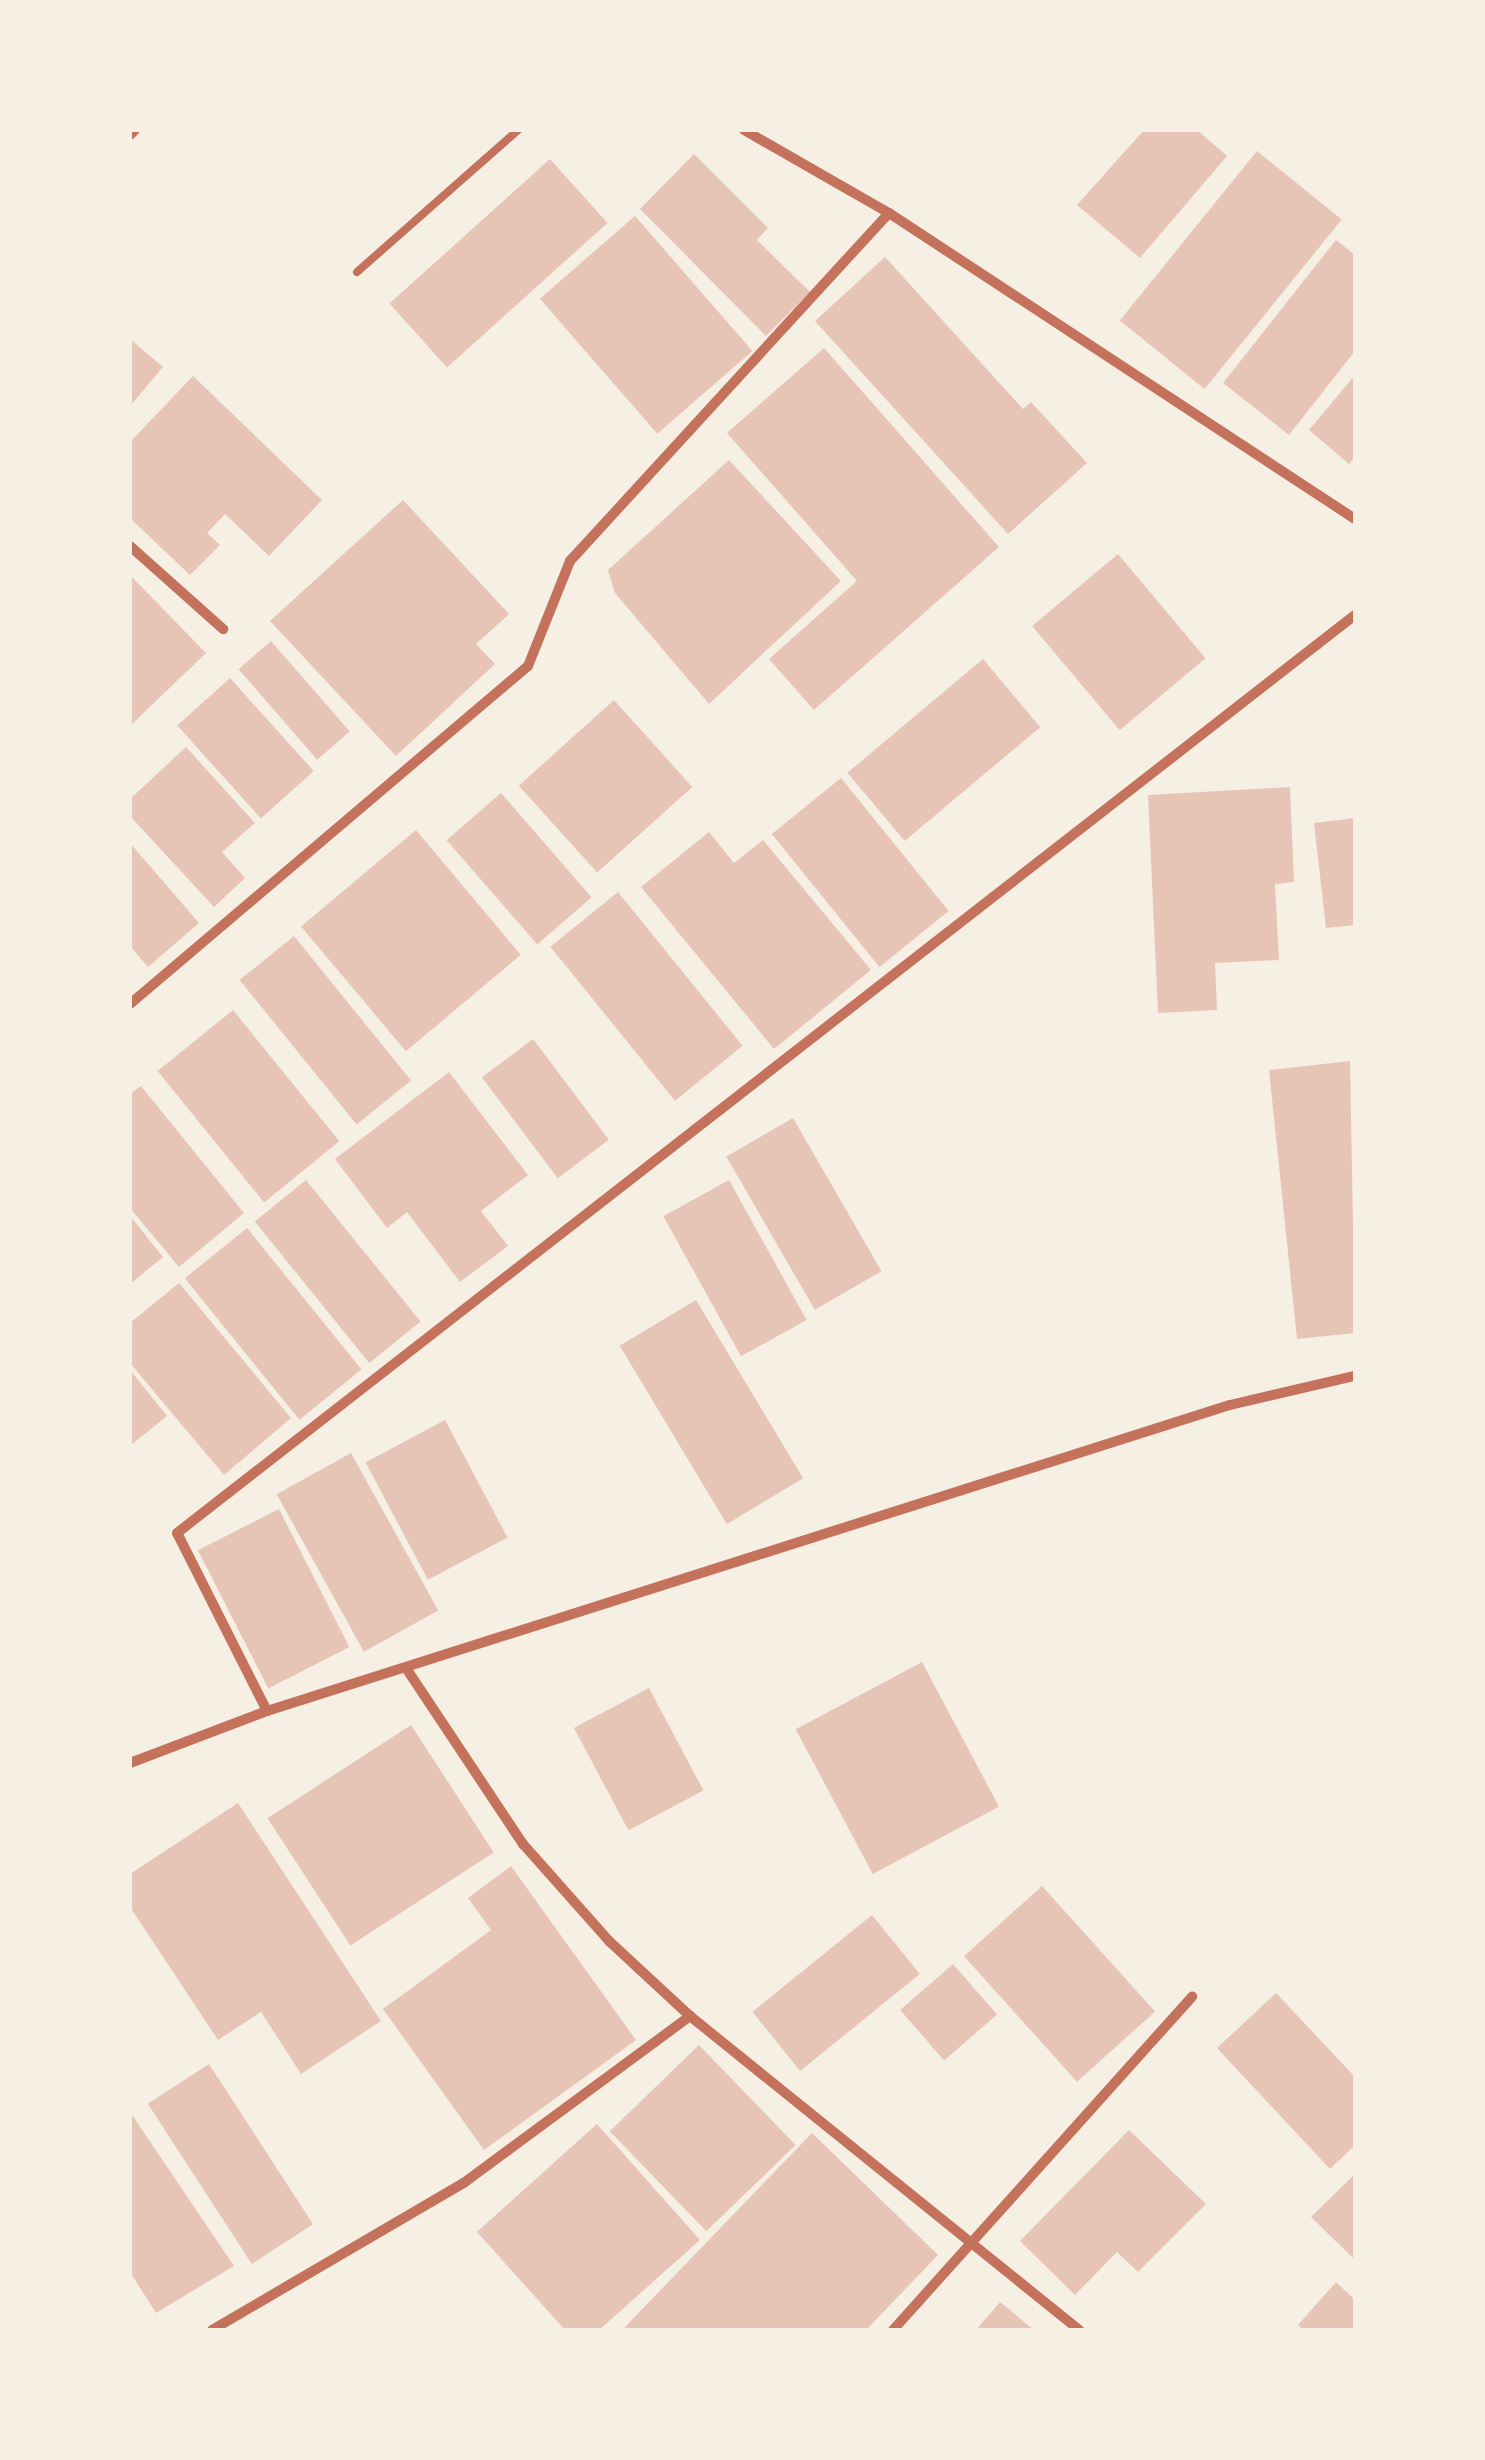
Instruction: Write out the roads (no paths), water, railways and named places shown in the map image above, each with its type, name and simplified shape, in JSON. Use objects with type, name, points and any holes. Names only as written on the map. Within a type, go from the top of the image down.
[{"type":"street","points":[[744,130],[889,213],[1355,519]]},
{"type":"street","points":[[130,1004],[528,666],[570,560],[889,213]]},
{"type":"street","points":[[130,546],[223,629]]},
{"type":"street","points":[[267,1711],[178,1533],[1355,615]]},
{"type":"street","points":[[130,1762],[267,1711],[408,1671],[1230,1405],[1355,1376]]},
{"type":"street","points":[[408,1671],[523,1844],[609,1941],[690,2016],[973,2240],[1079,2330]]},
{"type":"street","points":[[893,2330],[1192,1998]]},
{"type":"street","points":[[212,2330],[465,2182],[690,2016]]},
{"type":"lane","points":[[357,272],[518,130]]}]
